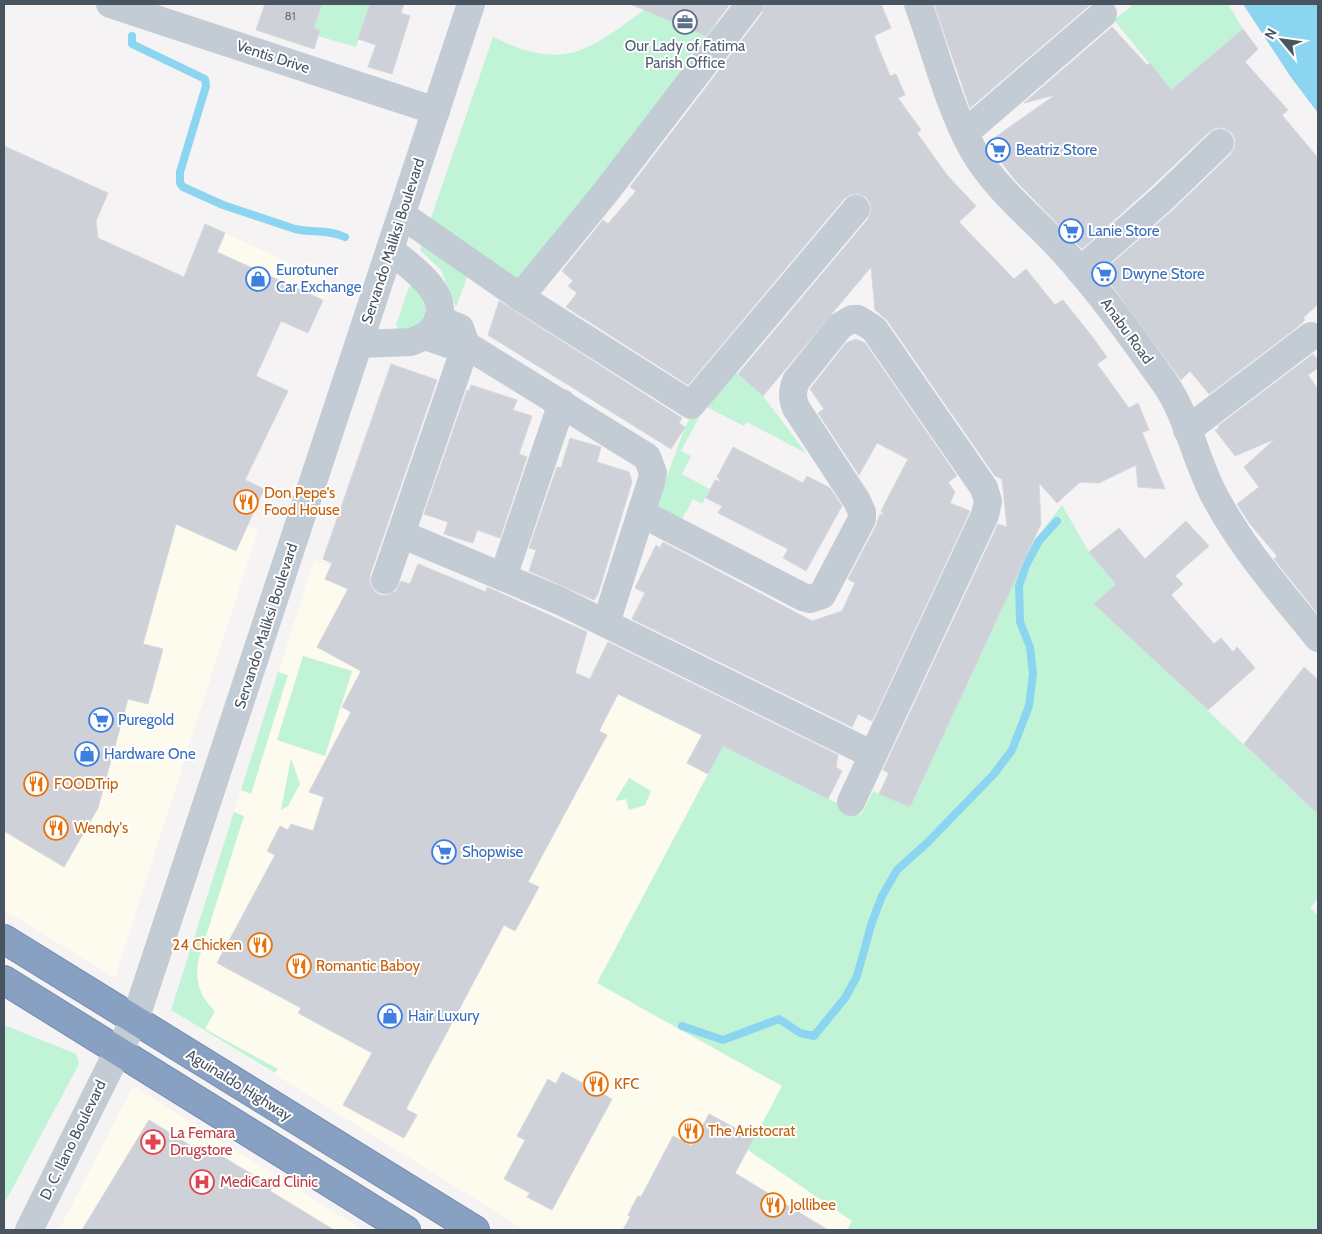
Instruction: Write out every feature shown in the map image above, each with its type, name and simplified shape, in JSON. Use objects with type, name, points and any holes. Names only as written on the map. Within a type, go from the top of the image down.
[{"type":"highway","name":"Aguinaldo Highway","points":[[4,939],[475,1230]]},
{"type":"highway","points":[[4,980],[406,1230]]},
{"type":"street","name":"Ventis Drive","points":[[110,4],[436,111]]},
{"type":"street","name":"Servando Maliksi Boulevard","points":[[118,1050],[135,1020],[471,4]]},
{"type":"street","points":[[520,297],[605,193],[750,4]]},
{"type":"street","name":"Anabu Road","points":[[918,4],[965,133],[984,166],[1080,270],[1112,308],[1165,383],[1187,430],[1204,474],[1226,516],[1261,566],[1310,610],[1318,638]]},
{"type":"street","points":[[965,133],[1103,14]]},
{"type":"street","points":[[1080,270],[1163,198],[1220,143]]},
{"type":"street","points":[[402,214],[520,297],[691,405],[856,209]]},
{"type":"street","points":[[359,344],[411,342],[431,328],[440,302],[435,291],[427,281],[390,250]]},
{"type":"street","points":[[642,513],[803,597],[810,599],[822,595],[859,526],[862,512],[857,501],[796,408],[792,395],[793,388],[796,381],[845,322],[858,319],[874,329],[984,488],[988,501],[985,515],[851,802]]},
{"type":"street","points":[[431,328],[454,346],[466,345],[647,457],[653,473],[606,624]]},
{"type":"street","points":[[1187,430],[1312,336]]},
{"type":"street","points":[[385,580],[466,345]]},
{"type":"street","points":[[503,577],[562,403]]},
{"type":"street","points":[[401,534],[503,577],[606,624],[874,755]]},
{"type":"street","name":"D. C. Ilano Boulevard","points":[[29,1230],[118,1050]]},
{"type":"shaded area","name":"Eurotuner Car Exchange","points":[[205,224],[331,282],[308,333],[184,277]]},
{"type":"shaded area","name":"Puregold","points":[[4,416],[258,530],[115,978],[4,910]]},
{"type":"shaded area","name":"Shopwise","points":[[314,560],[524,647],[723,746],[708,775],[632,1004],[782,1086],[748,1150],[852,1221],[847,1230],[525,1230],[171,1010]]},
{"type":"shaded area","points":[[133,1086],[363,1230],[59,1230]]},
{"type":"green space","points":[[322,4],[370,4],[356,47],[318,36],[320,30],[314,28]]},
{"type":"green space","points":[[1134,4],[1228,4],[1243,29],[1171,90],[1114,20]]},
{"type":"green space","points":[[644,10],[694,31],[702,12],[723,30],[511,298],[469,272],[456,307],[441,270],[420,250],[493,37],[538,53],[556,55],[573,52],[606,37]]},
{"type":"green space","points":[[413,285],[430,307],[418,329],[398,329],[396,325],[409,287]]},
{"type":"green space","points":[[730,368],[763,396],[806,453],[747,422],[744,426],[705,406],[681,451],[691,456],[682,474],[710,489],[702,504],[693,499],[681,521],[658,506],[658,501],[685,427],[693,413]]},
{"type":"green space","points":[[1062,505],[1089,552],[1116,584],[1094,604],[1318,814],[1318,898],[1310,908],[1318,915],[1318,1230],[847,1230],[852,1221],[748,1150],[782,1086],[597,983],[723,746],[861,815],[873,791],[910,807],[1032,543]]},
{"type":"green space","points":[[303,656],[352,671],[325,756],[277,740]]},
{"type":"green space","points":[[278,672],[288,675],[251,794],[241,790]]},
{"type":"green space","points":[[291,758],[300,784],[288,806],[281,810]]},
{"type":"green space","points":[[629,778],[651,791],[645,805],[629,810],[626,799],[615,801]]},
{"type":"green space","points":[[234,812],[244,816],[199,958],[197,973],[199,987],[205,999],[215,1011],[205,1029],[278,1069],[275,1073],[171,1010]]},
{"type":"green space","points":[[4,1025],[76,1054],[79,1064],[4,1204]]},
{"type":"water","points":[[1243,4],[1318,4],[1318,113],[1290,76]]},
{"type":"building","points":[[265,4],[322,4],[314,28],[320,30],[314,49],[256,30]]},
{"type":"building","points":[[370,4],[404,4],[401,13],[410,16],[392,74],[368,67],[376,45],[358,39]]},
{"type":"building","points":[[630,4],[730,4],[706,36]]},
{"type":"building","points":[[765,4],[881,4],[891,28],[874,36],[890,76],[896,74],[905,95],[898,98],[921,130],[917,133],[947,175],[976,206],[959,222],[1014,279],[1026,269],[1055,305],[1063,300],[1091,335],[1107,357],[1097,364],[1129,408],[1138,403],[1149,430],[1142,432],[1165,489],[1138,487],[1136,465],[1099,483],[1080,482],[1057,503],[1039,483],[1041,524],[910,807],[879,794],[889,773],[883,770],[998,524],[1007,527],[1002,479],[995,476],[887,320],[875,310],[871,267],[763,396],[738,374],[868,219],[871,211],[870,203],[866,197],[858,194],[850,195],[844,199],[688,385],[566,307],[577,293],[568,286],[573,281],[562,271],[603,220],[608,224],[636,191],[630,187],[762,14]]},
{"type":"building","points":[[934,4],[1091,4],[970,108]]},
{"type":"building","points":[[1112,27],[1147,65],[1150,63],[1171,90],[1243,29],[1258,49],[1245,62],[1288,110],[1282,115],[1318,158],[1318,304],[1303,318],[1305,320],[1295,329],[1209,394],[1190,371],[1181,380],[1102,272],[1173,210],[1231,154],[1235,147],[1235,139],[1232,133],[1224,128],[1216,128],[1209,132],[1082,249],[1015,180],[987,143],[1055,95],[1024,103]]},
{"type":"building","points":[[4,146],[108,193],[96,221],[98,238],[184,277],[205,224],[225,233],[217,252],[323,300],[308,333],[281,321],[256,376],[288,391],[245,480],[264,489],[236,551],[176,524],[143,644],[163,649],[148,704],[128,699],[98,808],[64,867],[4,831]]},
{"type":"building","points":[[499,301],[682,418],[679,423],[685,427],[671,449],[488,335]]},
{"type":"building","points":[[856,339],[865,343],[957,476],[948,482],[955,492],[950,503],[970,511],[872,721],[858,714],[852,727],[632,619],[645,593],[635,588],[656,545],[660,548],[663,542],[812,621],[842,611],[855,583],[848,579],[876,526],[880,514],[884,516],[881,511],[908,459],[877,443],[859,475],[818,413],[824,409],[810,389],[846,343]]},
{"type":"building","points":[[1313,354],[1318,360],[1318,368],[1308,375],[1318,389],[1318,614],[1274,559],[1277,556],[1250,524],[1237,504],[1259,487],[1244,467],[1275,439],[1235,456],[1215,430]]},
{"type":"building","points":[[391,364],[437,380],[370,575],[370,583],[374,591],[380,595],[387,595],[396,591],[401,581],[410,584],[418,564],[486,592],[487,587],[587,632],[575,673],[590,679],[608,642],[838,755],[836,767],[842,771],[828,799],[723,746],[708,774],[687,763],[702,735],[618,694],[599,731],[607,735],[528,882],[539,887],[515,931],[504,925],[406,1109],[417,1115],[404,1138],[343,1105],[372,1053],[298,1013],[301,1008],[217,963],[275,855],[267,851],[280,826],[288,830],[291,824],[313,831],[324,797],[309,792],[351,712],[342,707],[361,671],[317,647],[348,589],[325,579],[332,563],[323,559]]},
{"type":"building","points":[[471,385],[517,400],[513,410],[532,416],[519,454],[527,457],[500,538],[477,530],[473,543],[444,534],[448,522],[424,514],[467,390],[469,391]]},
{"type":"building","points":[[570,438],[601,447],[597,462],[629,472],[632,482],[598,594],[594,600],[529,571],[536,550],[529,548],[557,467],[561,468]]},
{"type":"building","points":[[733,447],[803,483],[807,476],[830,488],[842,506],[806,571],[783,558],[788,549],[718,513],[722,506],[706,498],[715,480],[722,482],[717,477]]},
{"type":"building","points":[[1186,521],[1209,546],[1175,576],[1183,584],[1171,595],[1214,644],[1221,638],[1233,652],[1237,647],[1255,668],[1208,710],[1094,604],[1116,584],[1089,552],[1119,528],[1145,559]]},
{"type":"building","points":[[1304,667],[1318,680],[1318,814],[1244,744]]},
{"type":"building","points":[[562,1072],[612,1099],[552,1210],[527,1197],[530,1193],[504,1179],[525,1140],[517,1136],[548,1079],[556,1084]]},
{"type":"building","points":[[709,1114],[754,1138],[735,1173],[828,1230],[623,1230],[630,1217],[628,1215],[633,1205],[638,1196],[641,1197],[673,1136],[692,1146]]},
{"type":"building","points":[[149,1120],[201,1152],[205,1146],[273,1187],[270,1191],[334,1230],[82,1230]]},
{"type":"waterway","points":[[132,36],[132,44],[205,79],[206,86],[180,172],[180,183],[183,187],[223,205],[295,229],[332,233],[345,237]]},
{"type":"waterway","points":[[682,1026],[723,1040],[779,1019],[800,1033],[814,1036],[845,998],[857,976],[872,922],[882,896],[897,870],[927,843],[994,774],[1012,750],[1029,706],[1033,674],[1030,647],[1020,622],[1019,586],[1026,565],[1039,541],[1057,521]]},
{"type":"place","name":"Our Lady of Fatima Parish Office","points":[[685,22]]},
{"type":"place","name":"Beatriz Store","points":[[998,150]]},
{"type":"place","name":"Lanie Store","points":[[1071,231]]},
{"type":"place","name":"Dwyne Store","points":[[1104,274]]},
{"type":"place","name":"Eurotuner Car Exchange","points":[[258,279]]},
{"type":"place","name":"Don Pepe's Food House","points":[[246,502]]},
{"type":"place","name":"Puregold","points":[[101,720]]},
{"type":"place","name":"Hardware One","points":[[87,754]]},
{"type":"place","name":"FOODTrip","points":[[36,784]]},
{"type":"place","name":"Wendy's","points":[[56,828]]},
{"type":"place","name":"Shopwise","points":[[444,852]]},
{"type":"place","name":"24 Chicken","points":[[260,945]]},
{"type":"place","name":"Romantic Baboy","points":[[299,966]]},
{"type":"place","name":"Hair Luxury","points":[[390,1016]]},
{"type":"place","name":"KFC","points":[[596,1084]]},
{"type":"place","name":"The Aristocrat","points":[[691,1131]]},
{"type":"place","name":"La Femara Drugstore","points":[[153,1142]]},
{"type":"place","name":"MediCard Clinic","points":[[202,1182]]},
{"type":"place","name":"Jollibee","points":[[773,1205]]}]
